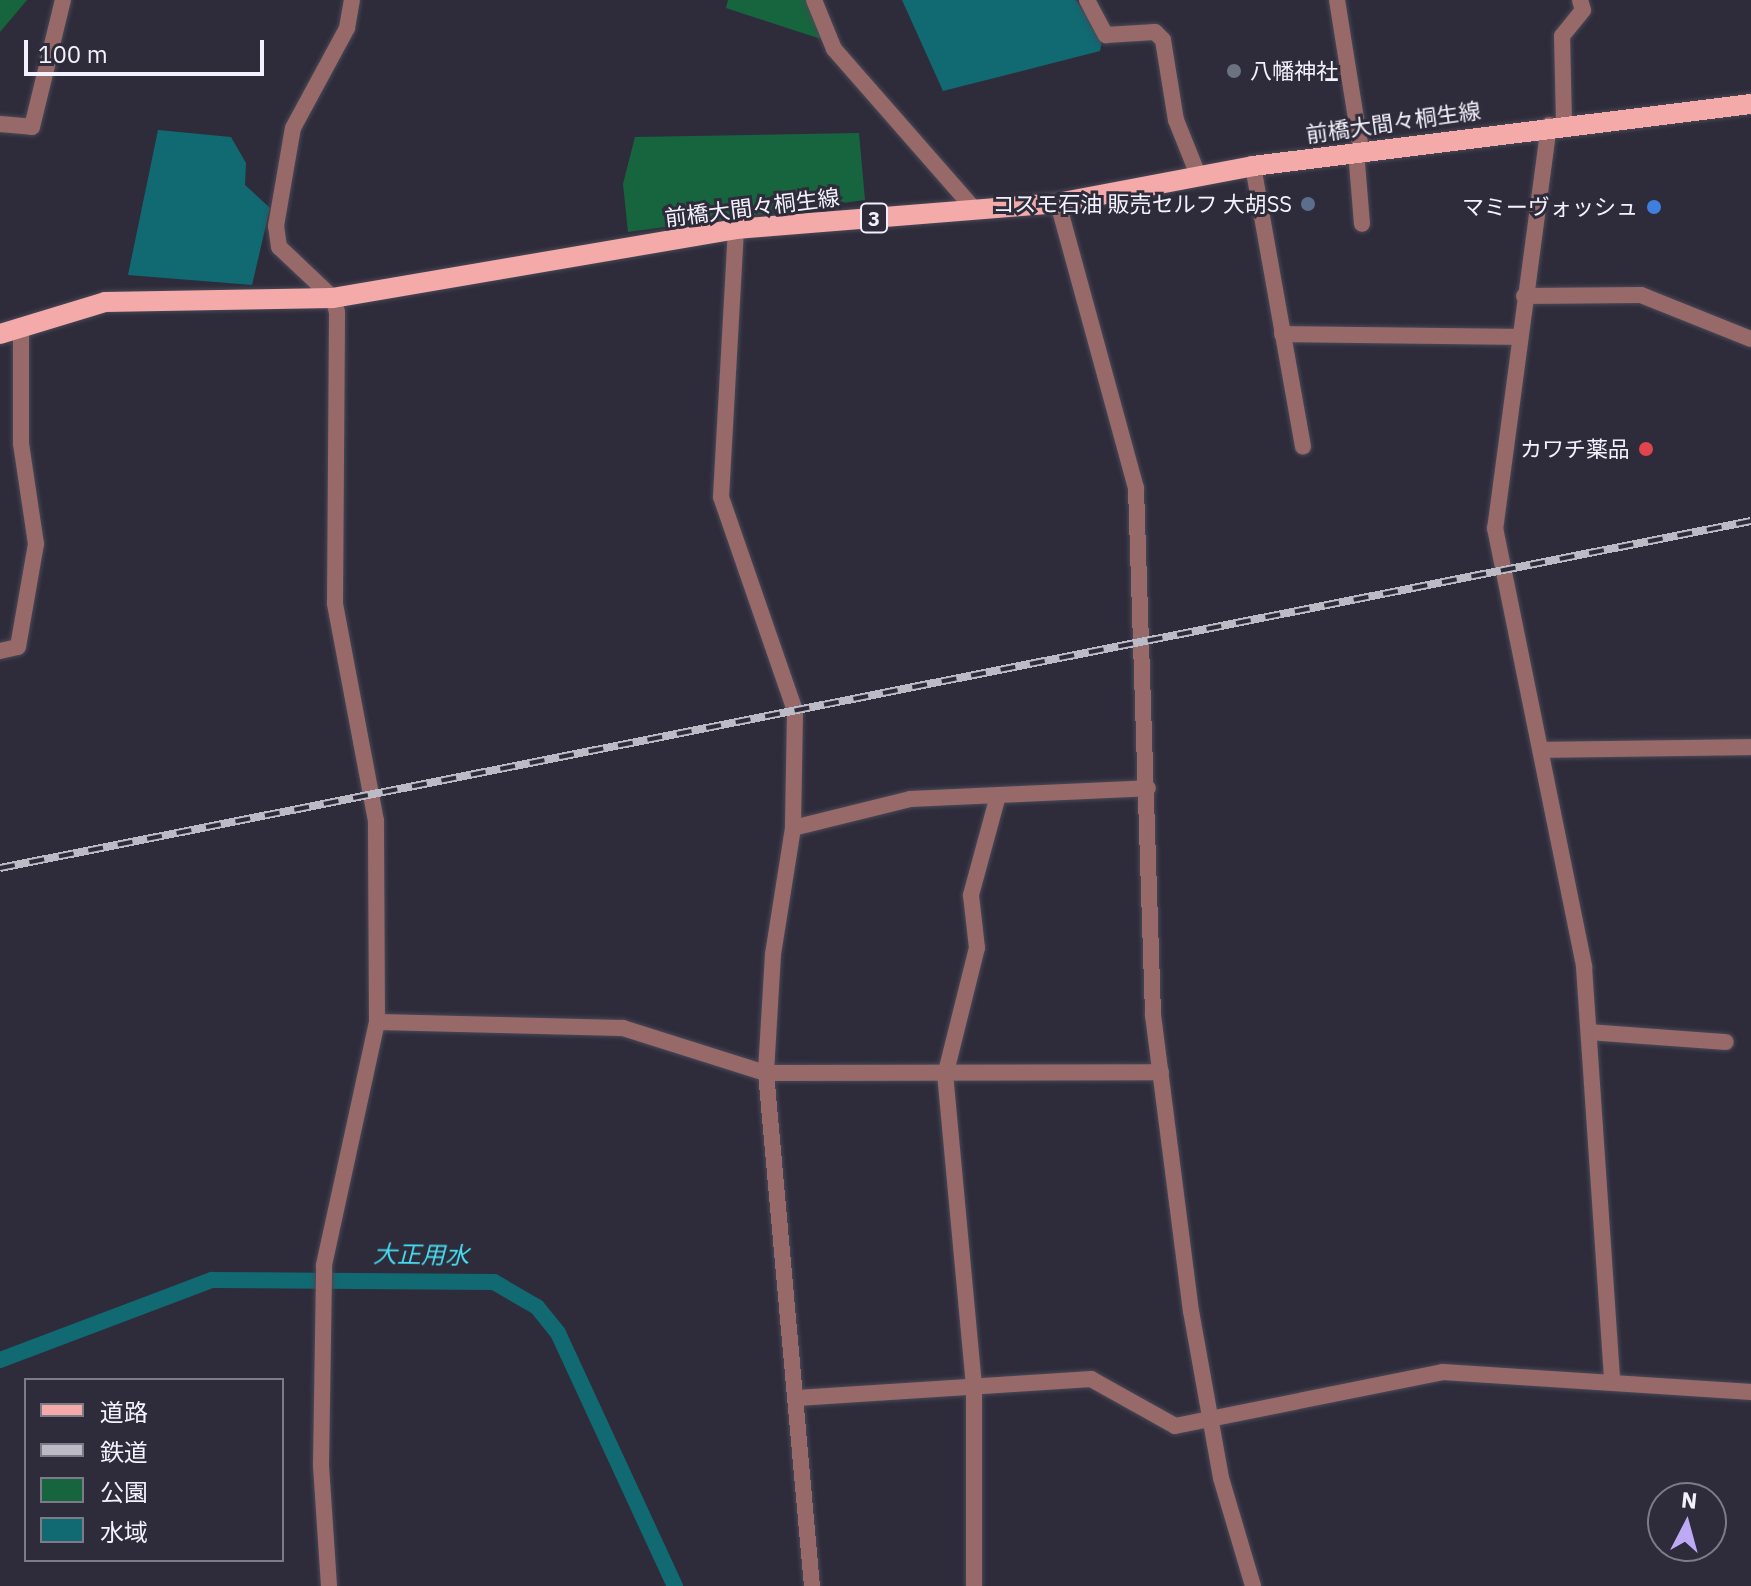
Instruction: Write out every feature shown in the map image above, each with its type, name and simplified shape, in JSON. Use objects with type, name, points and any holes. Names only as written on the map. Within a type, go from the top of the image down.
[{"type":"main road","name":"前橋大間々桐生線","points":[[0,334],[21,326],[136,299],[333,298],[736,229],[1058,203],[1198,175],[1358,151],[1557,124],[1751,104]]},
{"type":"street","points":[[0,124],[32,127],[63,0]]},
{"type":"street","points":[[329,1586],[321,1465],[324,1265],[377,1022],[376,821],[335,603],[333,298],[279,247],[276,226],[293,128],[347,28],[352,0]]},
{"type":"street","points":[[814,0],[834,49],[975,210]]},
{"type":"street","points":[[1087,0],[1106,35],[1155,32],[1163,40],[1176,120],[1198,175]]},
{"type":"street","points":[[1337,0],[1358,151],[1362,224]]},
{"type":"street","points":[[1580,0],[1583,10],[1562,36],[1557,124],[1524,296],[1495,528],[1577,920],[1589,1032],[1612,1382]]},
{"type":"street","points":[[1253,166],[1303,447]]},
{"type":"street","points":[[1058,203],[1136,488],[1161,1072],[1212,1424],[1253,1586]]},
{"type":"street","points":[[736,229],[721,497],[794,692],[793,828],[773,954],[766,1073],[812,1586]]},
{"type":"street","points":[[1524,296],[1641,295],[1751,339]]},
{"type":"street","points":[[0,651],[18,647],[36,544],[21,444],[21,326]]},
{"type":"street","points":[[1282,334],[1518,337]]},
{"type":"street","points":[[1541,750],[1751,747]]},
{"type":"street","points":[[793,828],[910,799],[997,799],[1148,788]]},
{"type":"street","points":[[974,1586],[974,1386],[945,1076],[977,948],[971,895],[997,799]]},
{"type":"street","points":[[377,1022],[623,1028],[766,1073],[945,1076],[1161,1072]]},
{"type":"street","points":[[1589,1032],[1726,1042]]},
{"type":"street","points":[[797,1398],[1091,1379],[1146,1416],[1175,1426],[1212,1424],[1443,1372],[1751,1392]]},
{"type":"green space","points":[[0,0],[27,0],[0,32]]},
{"type":"green space","points":[[728,0],[810,0],[824,40],[726,8]]},
{"type":"green space","points":[[859,133],[865,200],[628,232],[623,184],[635,137]]},
{"type":"water","points":[[902,0],[1076,0],[1102,40],[1100,51],[943,91]]},
{"type":"water","points":[[158,130],[231,137],[246,163],[245,185],[270,208],[252,285],[128,275]]},
{"type":"waterway","name":"大正用水","points":[[0,1360],[212,1280],[494,1282],[537,1307],[558,1333],[675,1586]]},
{"type":"railway","points":[[0,868],[1751,521]]},
{"type":"place","name":"八幡神社","points":[[1234,71]]},
{"type":"place","name":"コスモ石油 販売セルフ 大胡SS","points":[[1308,204]]},
{"type":"place","name":"マミーヴォッシュ","points":[[1654,207]]},
{"type":"place","name":"カワチ薬品","points":[[1646,449]]}]
